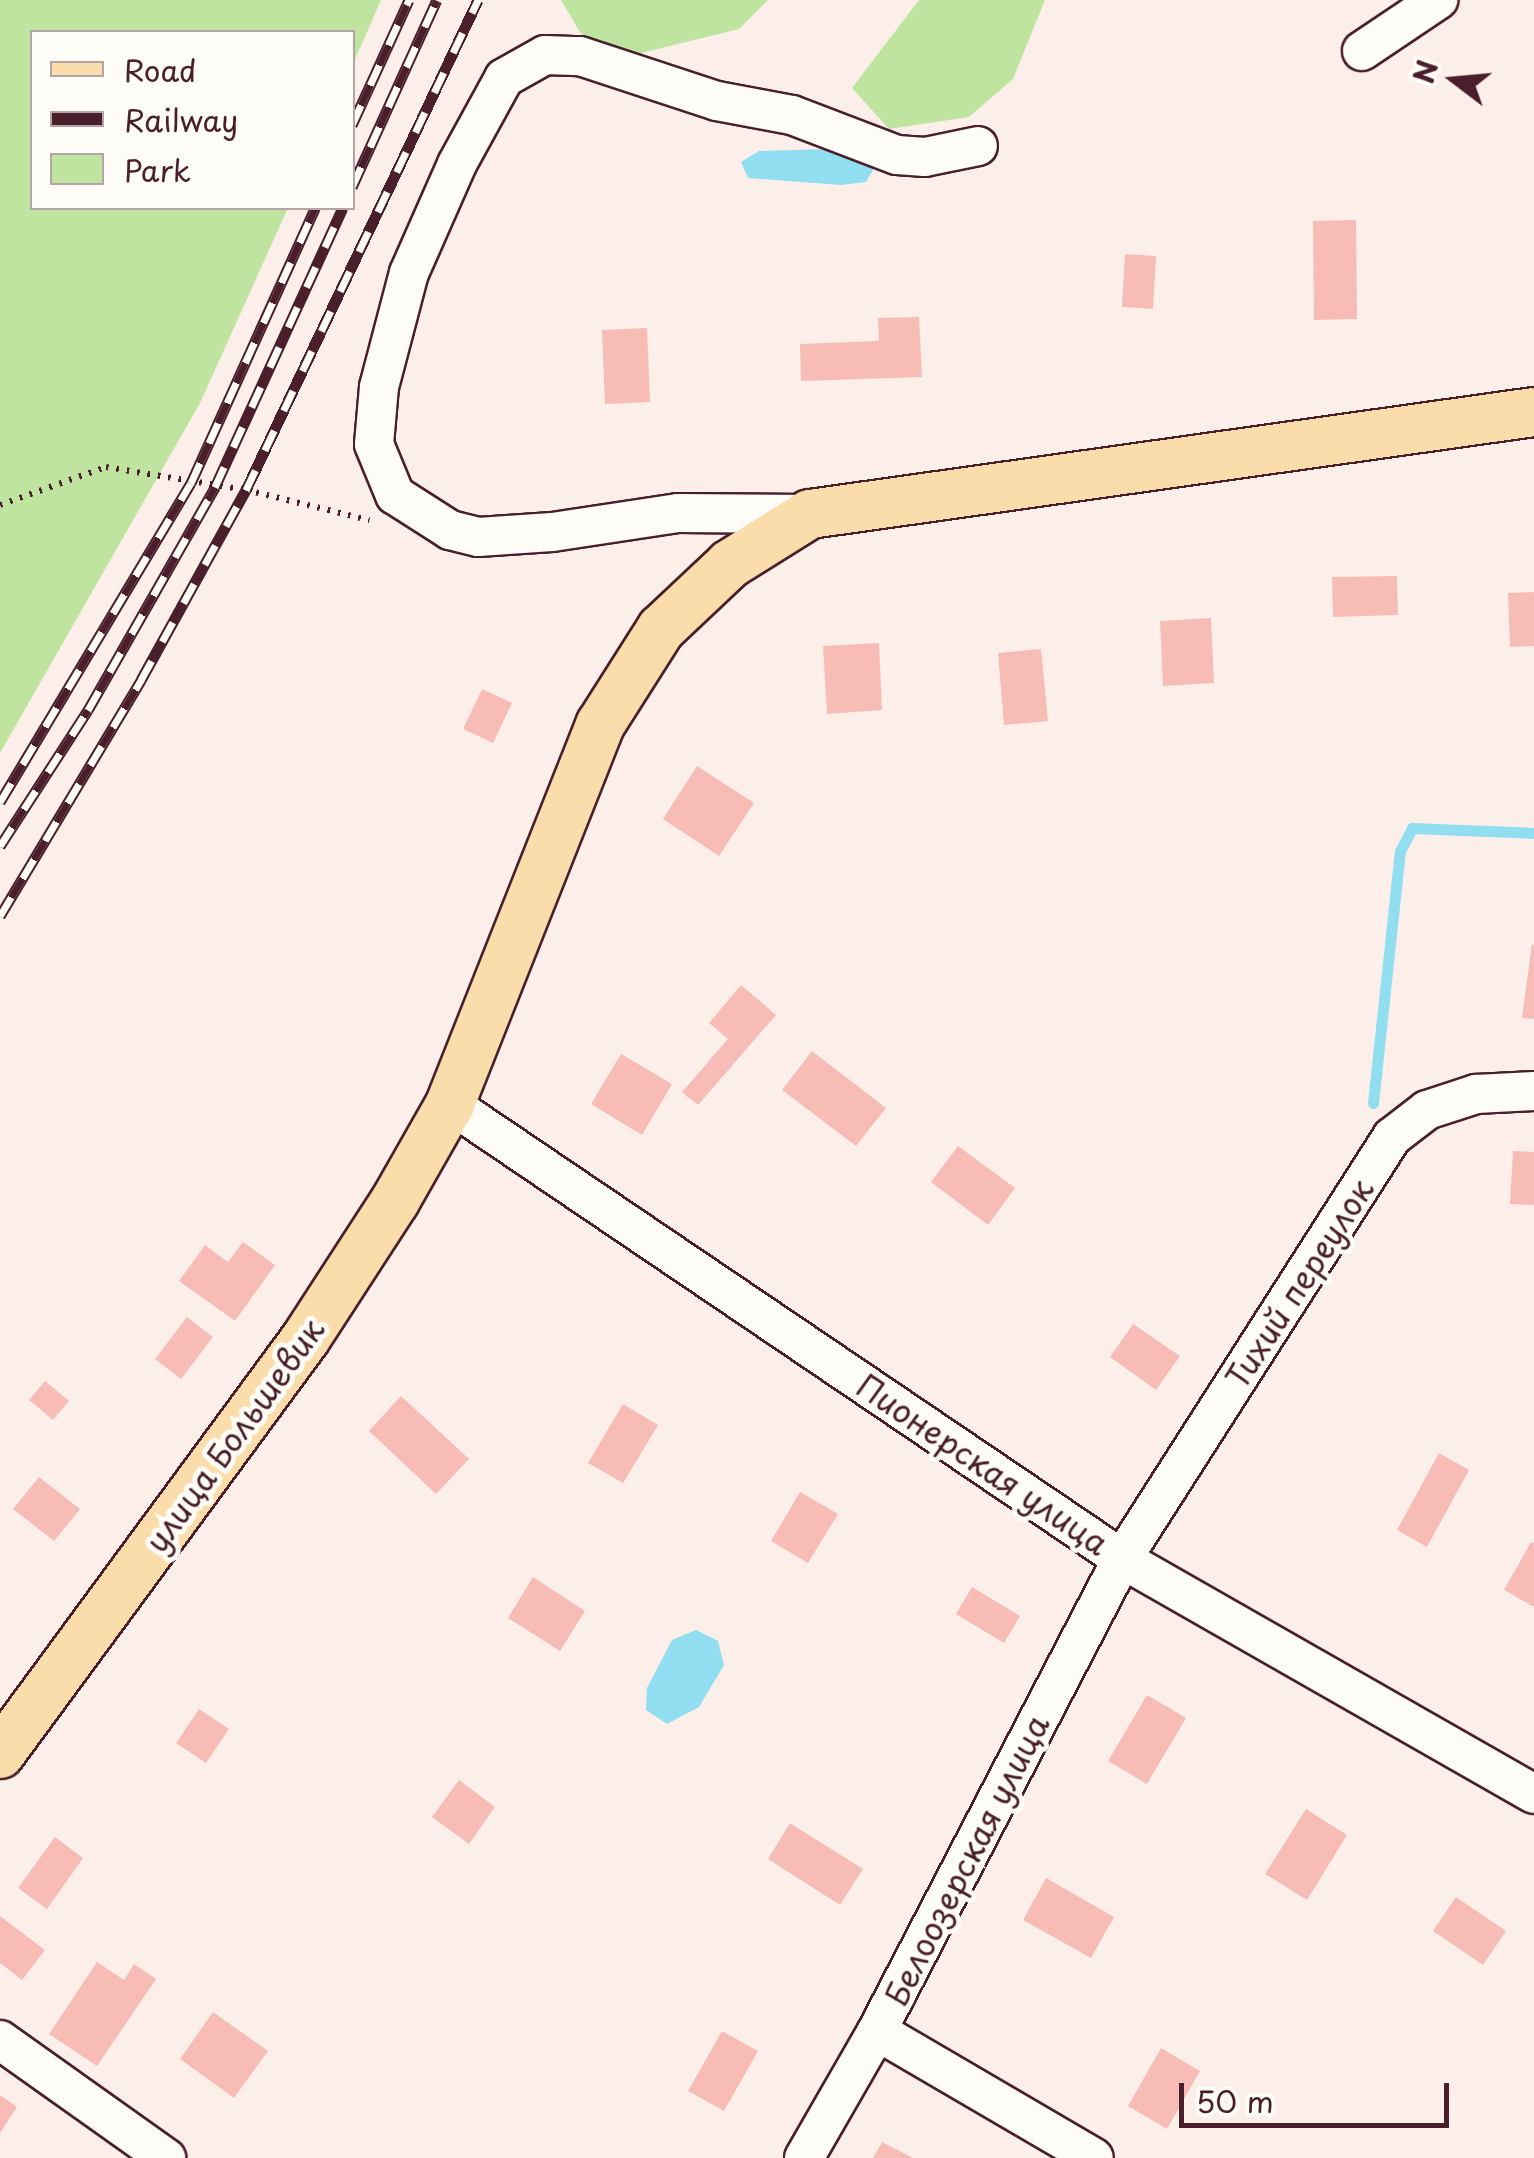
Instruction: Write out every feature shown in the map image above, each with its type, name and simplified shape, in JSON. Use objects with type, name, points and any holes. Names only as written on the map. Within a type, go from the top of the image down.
[{"type":"main road","points":[[810,514],[1534,412]]},
{"type":"main road","name":"улица Большевик","points":[[0,1754],[306,1338],[395,1201],[450,1104],[600,725],[660,628],[730,564],[810,514]]},
{"type":"street","points":[[1362,51],[1438,0]]},
{"type":"street","points":[[810,514],[678,513],[552,532],[478,537],[450,530],[395,495],[374,444],[379,387],[409,273],[457,164],[504,78],[545,54],[580,56],[717,101],[792,115],[896,155],[926,156],[978,146]]},
{"type":"street","name":"Тихий переулок","points":[[1122,1559],[1392,1137],[1427,1110],[1476,1094],[1534,1091]]},
{"type":"street","name":"Пионерская улица","points":[[450,1104],[1122,1559],[1534,1794]]},
{"type":"street","name":"Белоозерская улица","points":[[804,2158],[878,2030],[1122,1559]]},
{"type":"street","points":[[878,2030],[1094,2158]]},
{"type":"street","points":[[0,2040],[166,2158]]},
{"type":"path","points":[[0,505],[106,467],[246,490],[372,520]]},
{"type":"green space","points":[[0,0],[381,0],[355,59],[355,30],[30,30],[30,210],[287,210],[200,403],[0,753]]},
{"type":"green space","points":[[561,0],[768,0],[739,29],[633,55],[587,44]]},
{"type":"green space","points":[[919,0],[1045,0],[1013,79],[969,117],[889,129],[852,88]]},
{"type":"water","points":[[859,148],[877,163],[866,182],[841,185],[748,178],[741,162],[759,151]]},
{"type":"water","points":[[696,1630],[718,1641],[724,1665],[699,1707],[667,1724],[646,1710],[647,1688],[672,1640]]},
{"type":"building","points":[[1356,220],[1357,319],[1314,320],[1313,221]]},
{"type":"building","points":[[1125,254],[1156,256],[1153,309],[1122,307]]},
{"type":"building","points":[[919,317],[922,377],[801,381],[800,344],[879,341],[878,318]]},
{"type":"building","points":[[647,328],[650,402],[605,404],[602,330]]},
{"type":"building","points":[[1397,576],[1398,615],[1333,617],[1332,577]]},
{"type":"building","points":[[1534,592],[1534,646],[1510,647],[1508,593]]},
{"type":"building","points":[[1211,618],[1214,683],[1163,686],[1160,621]]},
{"type":"building","points":[[879,643],[882,710],[827,714],[823,646]]},
{"type":"building","points":[[1041,649],[1048,721],[1004,725],[998,653]]},
{"type":"building","points":[[482,689],[512,703],[493,743],[463,729]]},
{"type":"building","points":[[697,766],[754,803],[719,856],[663,819]]},
{"type":"building","points":[[1534,945],[1534,1019],[1522,1018]]},
{"type":"building","points":[[741,985],[776,1015],[698,1105],[682,1092],[728,1039],[709,1023]]},
{"type":"building","points":[[812,1051],[886,1108],[856,1146],[782,1090]]},
{"type":"building","points":[[621,1054],[672,1084],[642,1135],[591,1104]]},
{"type":"building","points":[[958,1146],[1015,1188],[988,1225],[931,1182]]},
{"type":"building","points":[[1513,1151],[1534,1152],[1534,1205],[1510,1204]]},
{"type":"building","points":[[243,1242],[275,1265],[235,1321],[179,1281],[205,1245],[228,1262]]},
{"type":"building","points":[[187,1317],[213,1337],[181,1379],[155,1359]]},
{"type":"building","points":[[1133,1324],[1180,1356],[1156,1390],[1110,1357]]},
{"type":"building","points":[[45,1381],[69,1401],[53,1420],[29,1400]]},
{"type":"building","points":[[401,1396],[469,1459],[436,1494],[369,1431]]},
{"type":"building","points":[[623,1404],[658,1425],[623,1483],[588,1463]]},
{"type":"building","points":[[1439,1453],[1469,1470],[1427,1547],[1397,1530]]},
{"type":"building","points":[[39,1477],[80,1509],[54,1541],[13,1509]]},
{"type":"building","points":[[800,1492],[838,1514],[808,1563],[771,1541]]},
{"type":"building","points":[[1531,1542],[1534,1543],[1534,1607],[1504,1590]]},
{"type":"building","points":[[533,1577],[585,1611],[560,1651],[508,1618]]},
{"type":"building","points":[[972,1587],[1020,1616],[1004,1643],[956,1614]]},
{"type":"building","points":[[1147,1695],[1186,1718],[1147,1784],[1108,1761]]},
{"type":"building","points":[[199,1709],[229,1729],[206,1763],[176,1743]]},
{"type":"building","points":[[459,1780],[495,1807],[469,1844],[432,1817]]},
{"type":"building","points":[[1306,1809],[1347,1835],[1307,1900],[1265,1874]]},
{"type":"building","points":[[790,1823],[863,1869],[840,1905],[768,1859]]},
{"type":"building","points":[[55,1837],[83,1858],[47,1909],[18,1888]]},
{"type":"building","points":[[1046,1878],[1114,1917],[1091,1958],[1023,1920]]},
{"type":"building","points":[[1456,1897],[1506,1931],[1483,1965],[1433,1931]]},
{"type":"building","points":[[0,1916],[45,1950],[22,1980],[0,1963]]},
{"type":"building","points":[[97,1962],[124,1980],[134,1964],[156,1979],[97,2066],[49,2034]]},
{"type":"building","points":[[213,2012],[268,2051],[234,2098],[180,2059]]},
{"type":"building","points":[[722,2031],[758,2051],[724,2111],[688,2091]]},
{"type":"building","points":[[1161,2048],[1200,2071],[1167,2129],[1128,2106]]},
{"type":"building","points":[[0,2095],[17,2107],[0,2133]]},
{"type":"building","points":[[882,2142],[913,2158],[873,2158]]},
{"type":"waterway","points":[[1373,1103],[1400,851],[1412,828],[1534,833]]},
{"type":"railway","points":[[355,118],[409,0]]},
{"type":"railway","points":[[355,180],[437,0]]},
{"type":"railway","points":[[0,916],[141,680],[246,490],[478,0]]},
{"type":"railway","points":[[0,802],[191,483],[314,210]]},
{"type":"railway","points":[[0,846],[88,710],[215,487],[342,210]]}]
